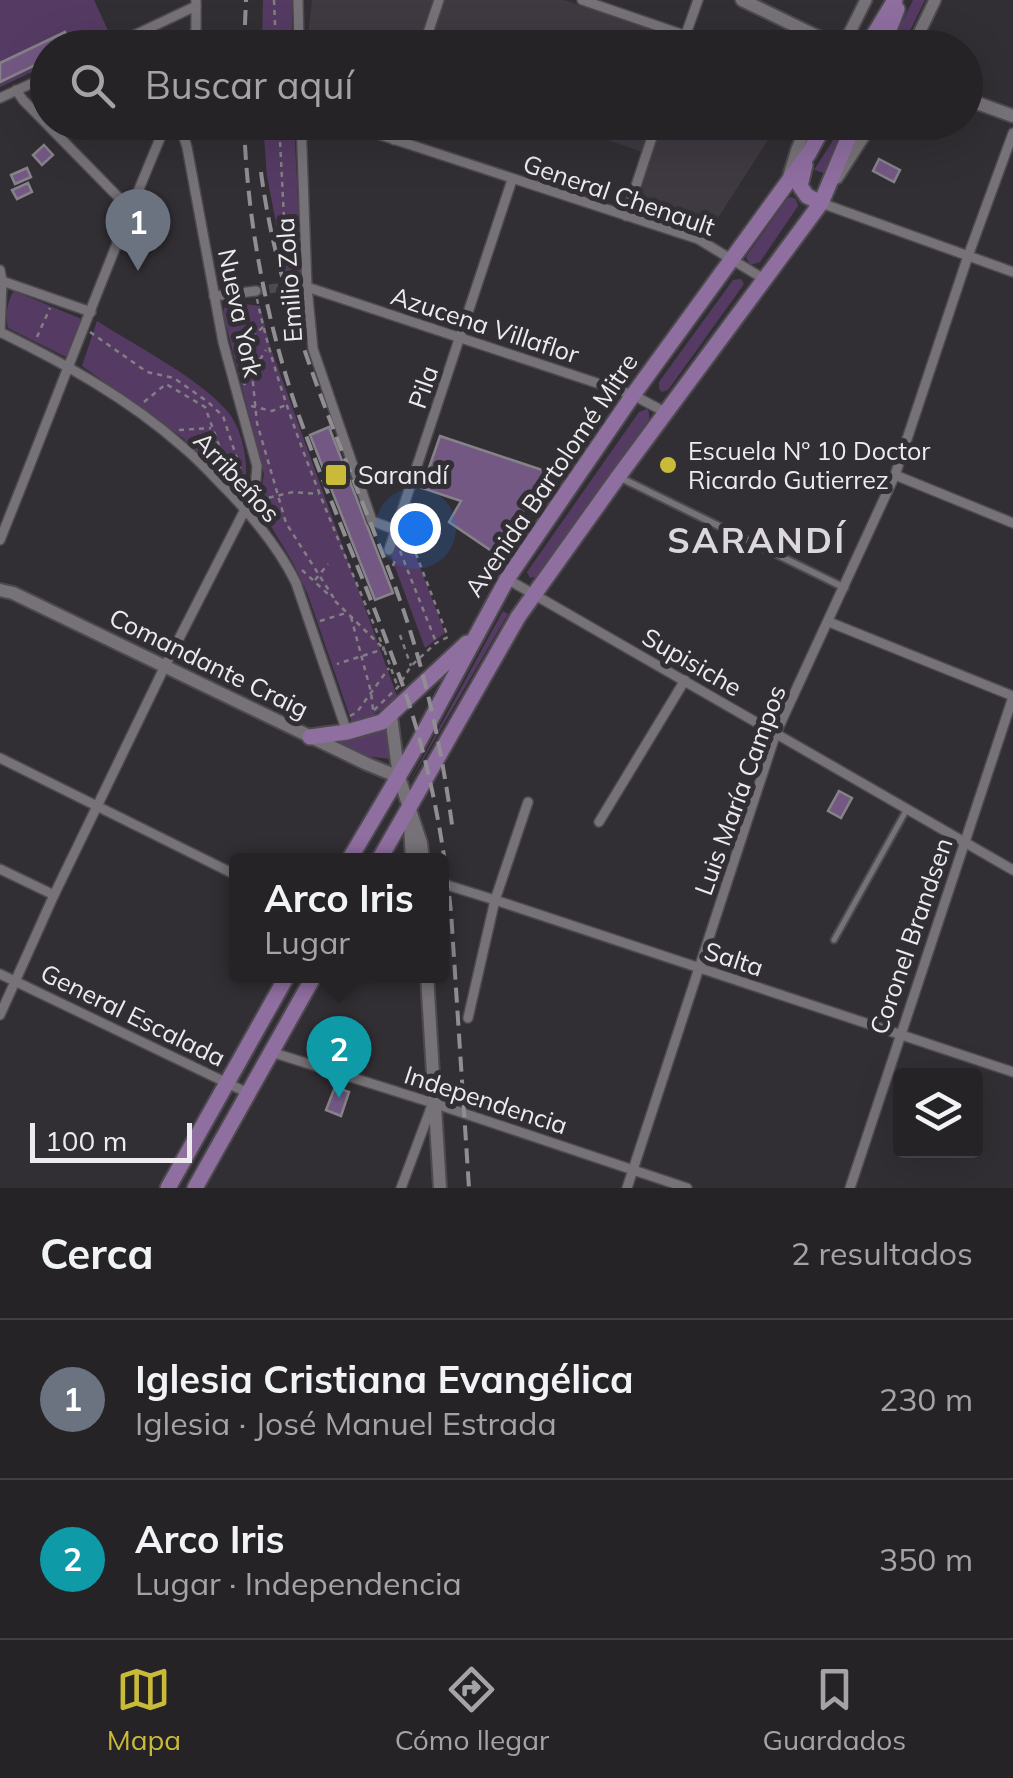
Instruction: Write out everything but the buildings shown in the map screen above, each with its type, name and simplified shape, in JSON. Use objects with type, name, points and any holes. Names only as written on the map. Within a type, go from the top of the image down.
[{"type":"main road","points":[[742,0],[804,30]]},
{"type":"main road","points":[[878,30],[898,0]]},
{"type":"main road","points":[[888,30],[898,0]]},
{"type":"main road","points":[[983,105],[1013,116]]},
{"type":"main road","name":"Avenida Bartolomé Mitre","points":[[352,853],[507,579],[816,140]]},
{"type":"main road","name":"Avenida Bartolomé Mitre","points":[[383,853],[534,595],[822,203],[848,140]]},
{"type":"main road","points":[[809,153],[800,186],[807,196],[822,203]]},
{"type":"main road","name":"Comandante Craig","points":[[0,590],[399,776]]},
{"type":"main road","points":[[310,737],[345,726],[382,722],[477,634]]},
{"type":"main road","points":[[391,716],[399,776],[422,853]]},
{"type":"main road","points":[[409,808],[412,853]]},
{"type":"main road","points":[[168,1188],[282,983]]},
{"type":"main road","points":[[194,1188],[310,983]]},
{"type":"main road","points":[[427,983],[440,1188]]},
{"type":"street","points":[[298,0],[299,30]]},
{"type":"street","points":[[429,30],[440,0]]},
{"type":"street","points":[[582,0],[670,30]]},
{"type":"street","points":[[687,30],[698,0]]},
{"type":"street","points":[[851,30],[866,0]]},
{"type":"street","points":[[920,30],[936,0]]},
{"type":"street","points":[[143,30],[196,3],[196,30]]},
{"type":"street","points":[[0,98],[30,84]]},
{"type":"street","points":[[16,90],[30,107]]},
{"type":"street","name":"Luis María Campos","points":[[627,1188],[776,732],[895,475],[1013,132]]},
{"type":"street","points":[[62,140],[130,209]]},
{"type":"street","points":[[0,540],[159,140]]},
{"type":"street","name":"Nueva York","points":[[0,1015],[165,666],[251,499],[258,477],[223,342],[185,140]]},
{"type":"street","name":"Emilio Zola","points":[[302,140],[307,287],[315,361],[372,521],[398,524]]},
{"type":"street","name":"General Chenault","points":[[394,140],[698,239],[764,280]]},
{"type":"street","points":[[626,216],[651,140]]},
{"type":"street","name":"Avenida Bartolomé Mitre","points":[[787,184],[801,140]]},
{"type":"street","name":"Avenida Bartolomé Mitre","points":[[822,203],[862,140]]},
{"type":"street","name":"Pila","points":[[394,549],[398,524],[512,180]]},
{"type":"street","points":[[822,203],[1013,272]]},
{"type":"street","points":[[0,332],[1,275],[53,300],[92,312]]},
{"type":"street","name":"Azucena Villaflor","points":[[289,286],[307,287],[461,336],[633,395],[666,412]]},
{"type":"street","points":[[214,296],[256,291]]},
{"type":"street","name":"Arribeños","points":[[0,332],[70,367],[138,412],[172,438],[245,509],[288,566],[345,726]]},
{"type":"street","points":[[895,475],[1013,523]]},
{"type":"street","points":[[618,477],[845,588]]},
{"type":"street","name":"Supisiche","points":[[507,579],[1013,870]]},
{"type":"street","points":[[829,622],[1013,696]]},
{"type":"street","points":[[600,822],[685,680]]},
{"type":"street","name":"Coronel Brandsen","points":[[850,1188],[1013,696]]},
{"type":"street","points":[[0,758],[229,872]]},
{"type":"street","points":[[468,1018],[495,900],[528,802]]},
{"type":"street","points":[[0,869],[54,896]]},
{"type":"street","name":"Salta","points":[[449,886],[1013,1072]]},
{"type":"street","name":"General Escalada","points":[[0,974],[248,1093]]},
{"type":"street","name":"Independencia","points":[[271,1052],[687,1188]]},
{"type":"street","points":[[401,1188],[434,1103]]},
{"type":"lane","points":[[834,940],[908,809]]},
{"type":"path","points":[[274,0],[275,30]]},
{"type":"path","points":[[280,140],[289,286]]},
{"type":"path","points":[[256,291],[268,347],[288,404],[398,687]]},
{"type":"path","points":[[33,348],[53,300]]},
{"type":"path","points":[[85,328],[147,372],[174,378],[223,416],[251,499],[293,492],[321,494]]},
{"type":"path","points":[[263,328],[249,343],[258,423],[286,523],[334,600]]},
{"type":"path","points":[[268,347],[238,399],[272,410],[288,404]]},
{"type":"path","points":[[138,412],[147,397],[157,396],[169,384],[203,405],[224,459],[244,478]]},
{"type":"path","points":[[172,438],[179,430],[213,428]]},
{"type":"path","points":[[349,614],[373,710],[398,687],[411,666],[448,636],[408,530],[398,524]]},
{"type":"path","points":[[394,549],[436,643]]},
{"type":"path","points":[[314,582],[328,564]]},
{"type":"path","points":[[300,568],[384,648]]},
{"type":"path","points":[[310,624],[349,614]]},
{"type":"path","points":[[400,635],[411,666]]},
{"type":"path","points":[[326,668],[384,648]]},
{"type":"path","points":[[345,726],[390,667]]},
{"type":"shaded area","points":[[0,0],[94,0],[108,30],[30,30],[30,73],[0,87]]},
{"type":"shaded area","points":[[263,0],[292,0],[292,30],[262,30]]},
{"type":"shaded area","points":[[312,0],[564,0],[658,30],[309,30]]},
{"type":"shaded area","points":[[913,0],[925,0],[910,30],[898,30]]},
{"type":"shaded area","points":[[264,140],[295,140],[302,278],[287,280],[267,176]]},
{"type":"shaded area","points":[[607,140],[768,140],[703,241],[630,215],[645,153]]},
{"type":"shaded area","points":[[844,140],[831,175],[814,170],[832,142]]},
{"type":"shaded area","points":[[791,197],[798,206],[760,262],[750,265],[746,257]]},
{"type":"shaded area","points":[[741,279],[744,284],[668,390],[662,392],[659,382],[733,280]]},
{"type":"shaded area","points":[[14,291],[84,320],[68,358],[8,328],[7,309]]},
{"type":"shaded area","points":[[230,302],[260,306],[270,346],[397,696],[357,725],[352,723],[308,595],[260,508],[264,474],[223,313]]},
{"type":"shaded area","points":[[97,321],[184,375],[228,412],[244,448],[245,488],[232,489],[183,438],[82,366]]},
{"type":"shaded area","points":[[647,409],[649,419],[537,576],[530,578],[527,572],[639,412]]},
{"type":"shaded area","points":[[402,525],[445,633],[425,648],[391,556]]},
{"type":"shaded area","points":[[503,611],[508,614],[408,785]]},
{"type":"shaded area","points":[[385,726],[391,759],[364,756],[336,741]]},
{"type":"tunnel","points":[[256,291],[289,286]]},
{"type":"railway","points":[[245,30],[246,0]]},
{"type":"railway","points":[[245,140],[254,233],[276,342],[310,446],[418,733],[443,853]]},
{"type":"railway","points":[[261,172],[270,227],[299,332],[416,649],[438,739],[453,832]]},
{"type":"railway","points":[[449,897],[469,1188]]},
{"type":"place","name":"Iglesia Cristiana Evangélica","points":[[138,271]]},
{"type":"place","name":"Escuela Nº 10 Doctor Ricardo Gutierrez","points":[[668,465]]},
{"type":"place","name":"Sarandí","points":[[336,475]]},
{"type":"place","name":"Arco Iris","points":[[339,1098]]},
{"type":"district","name":"SARANDÍ","points":[[757,541]]}]
